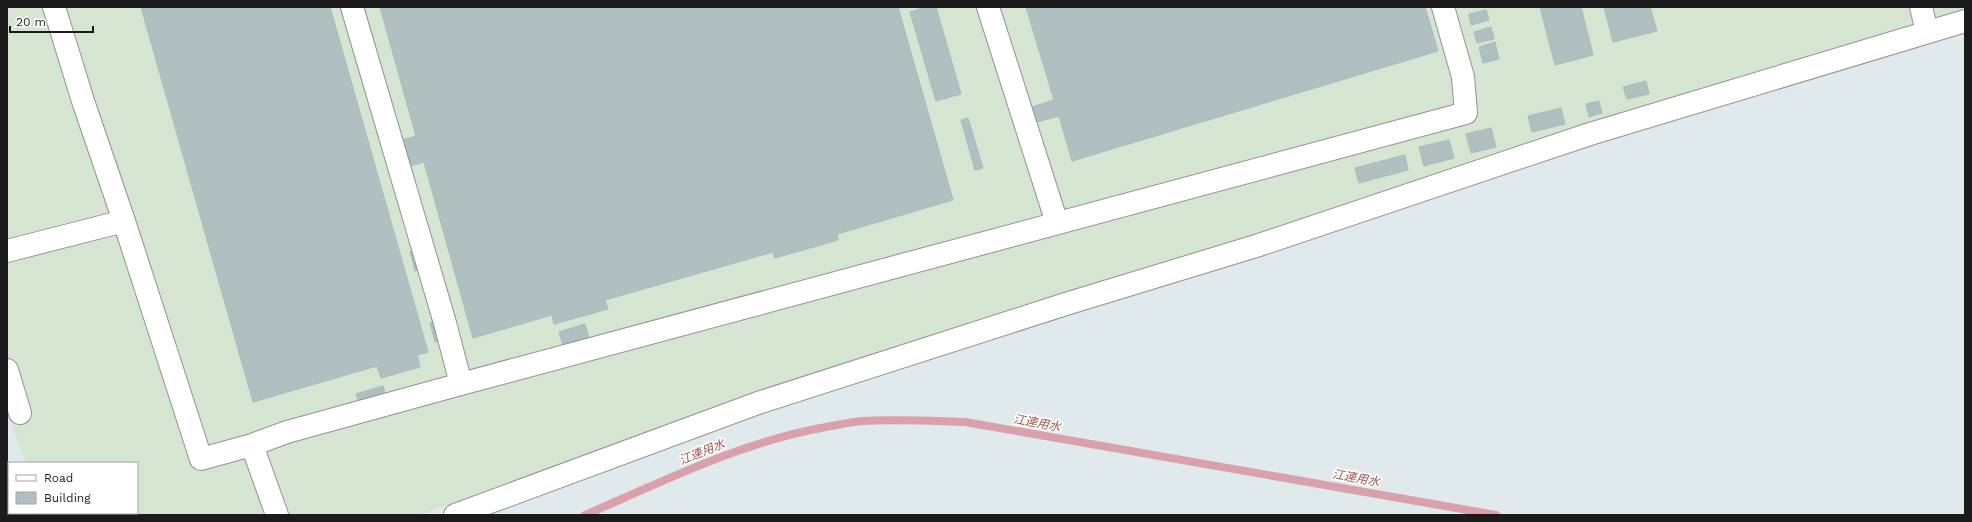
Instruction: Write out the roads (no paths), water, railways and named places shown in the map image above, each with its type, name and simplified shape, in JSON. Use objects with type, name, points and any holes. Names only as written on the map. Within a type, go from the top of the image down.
[{"type":"street","points":[[54,7],[82,101],[124,221],[201,459],[252,445],[287,432],[461,384],[1466,113],[1463,77],[1443,7]]},
{"type":"street","points":[[352,7],[445,323],[461,384]]},
{"type":"street","points":[[988,7],[1057,223]]},
{"type":"street","points":[[1920,7],[1928,32]]},
{"type":"street","points":[[455,515],[766,401],[1069,303],[1256,246],[1590,134],[1965,21]]},
{"type":"street","points":[[7,251],[124,221]]},
{"type":"street","points":[[7,370],[20,413]]},
{"type":"street","points":[[252,445],[277,515]]},
{"type":"waterway","name":"江連用水","points":[[585,515],[703,464],[764,442],[848,423],[888,420],[965,422],[1496,515]]}]
